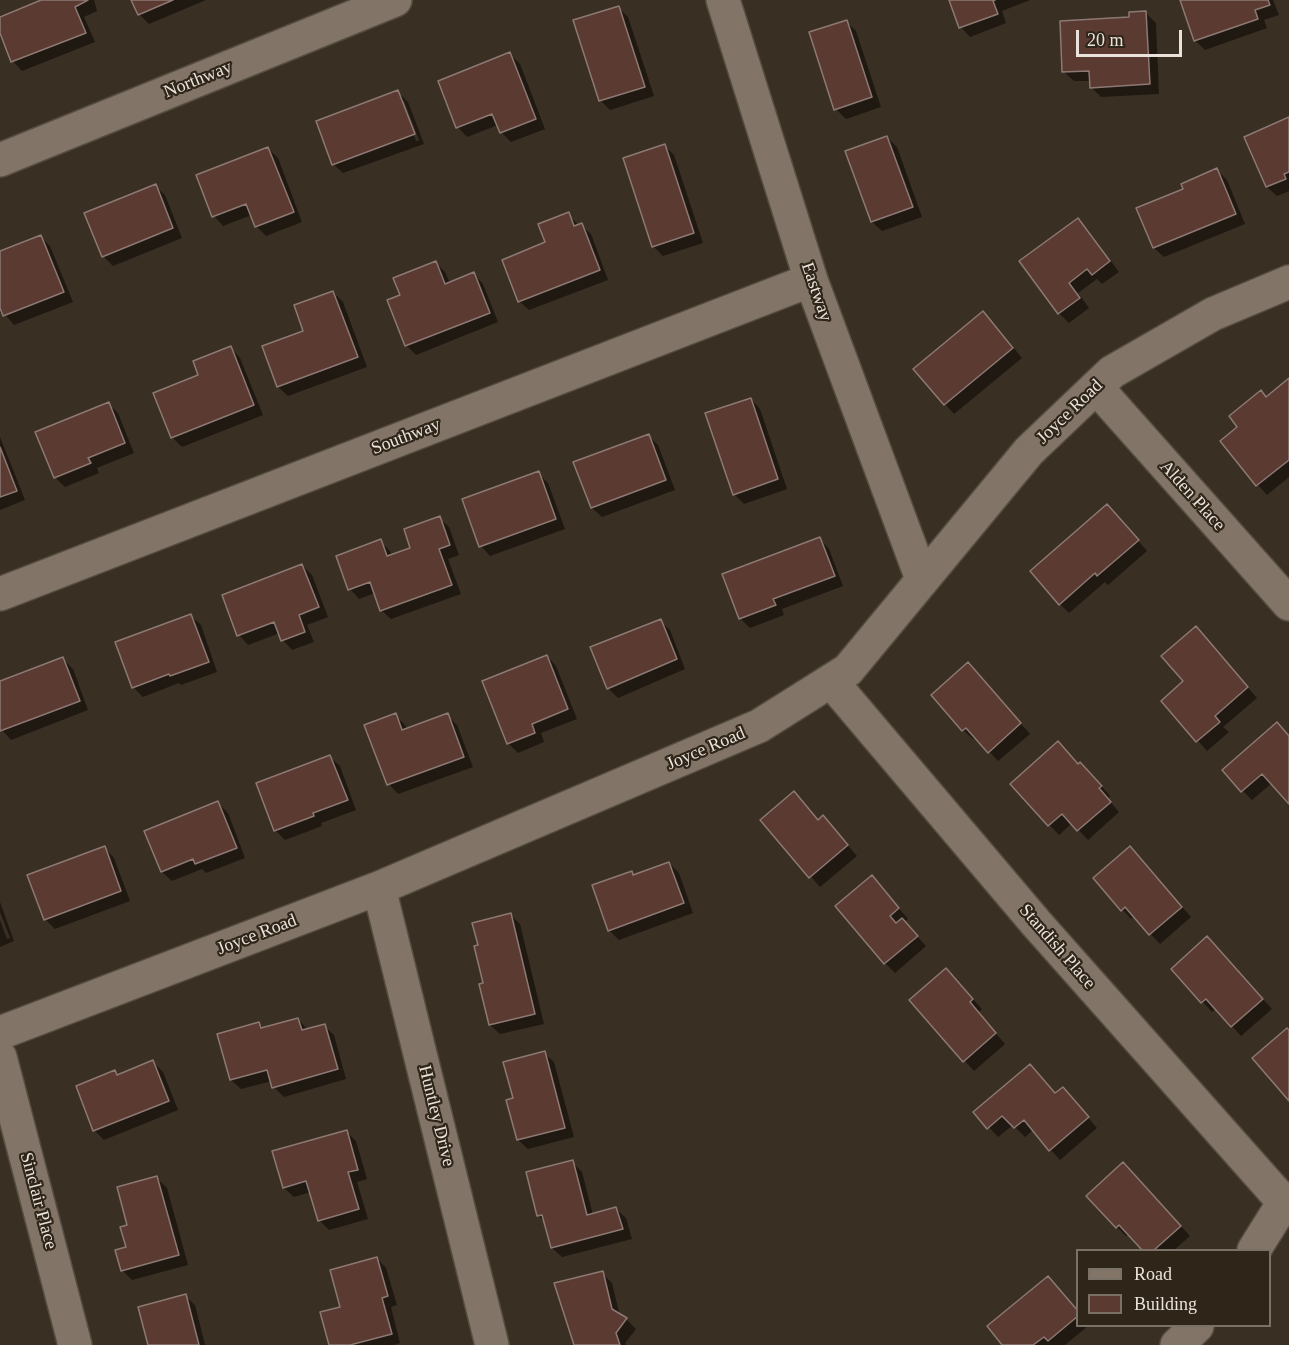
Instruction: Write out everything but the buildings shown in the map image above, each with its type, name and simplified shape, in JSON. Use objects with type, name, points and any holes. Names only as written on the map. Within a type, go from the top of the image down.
[{"type":"street","name":"Northway","points":[[0,160],[395,0]]},
{"type":"street","name":"Eastway","points":[[723,0],[811,280],[922,579]]},
{"type":"street","name":"Southway","points":[[0,594],[811,280]]},
{"type":"street","name":"Joyce Road","points":[[0,1033],[379,888],[759,726],[848,670],[1029,452],[1112,372],[1213,314],[1289,282]]},
{"type":"street","name":"Alden Place","points":[[1096,387],[1289,604]]},
{"type":"street","name":"Standish Place","points":[[831,681],[1036,923],[1287,1205]]},
{"type":"street","name":"Huntley Drive","points":[[379,888],[492,1345]]},
{"type":"street","name":"Sinclair Place","points":[[0,1058],[75,1345]]},
{"type":"street","points":[[1255,1249],[1287,1205]]},
{"type":"street","points":[[1177,1345],[1196,1327]]}]
